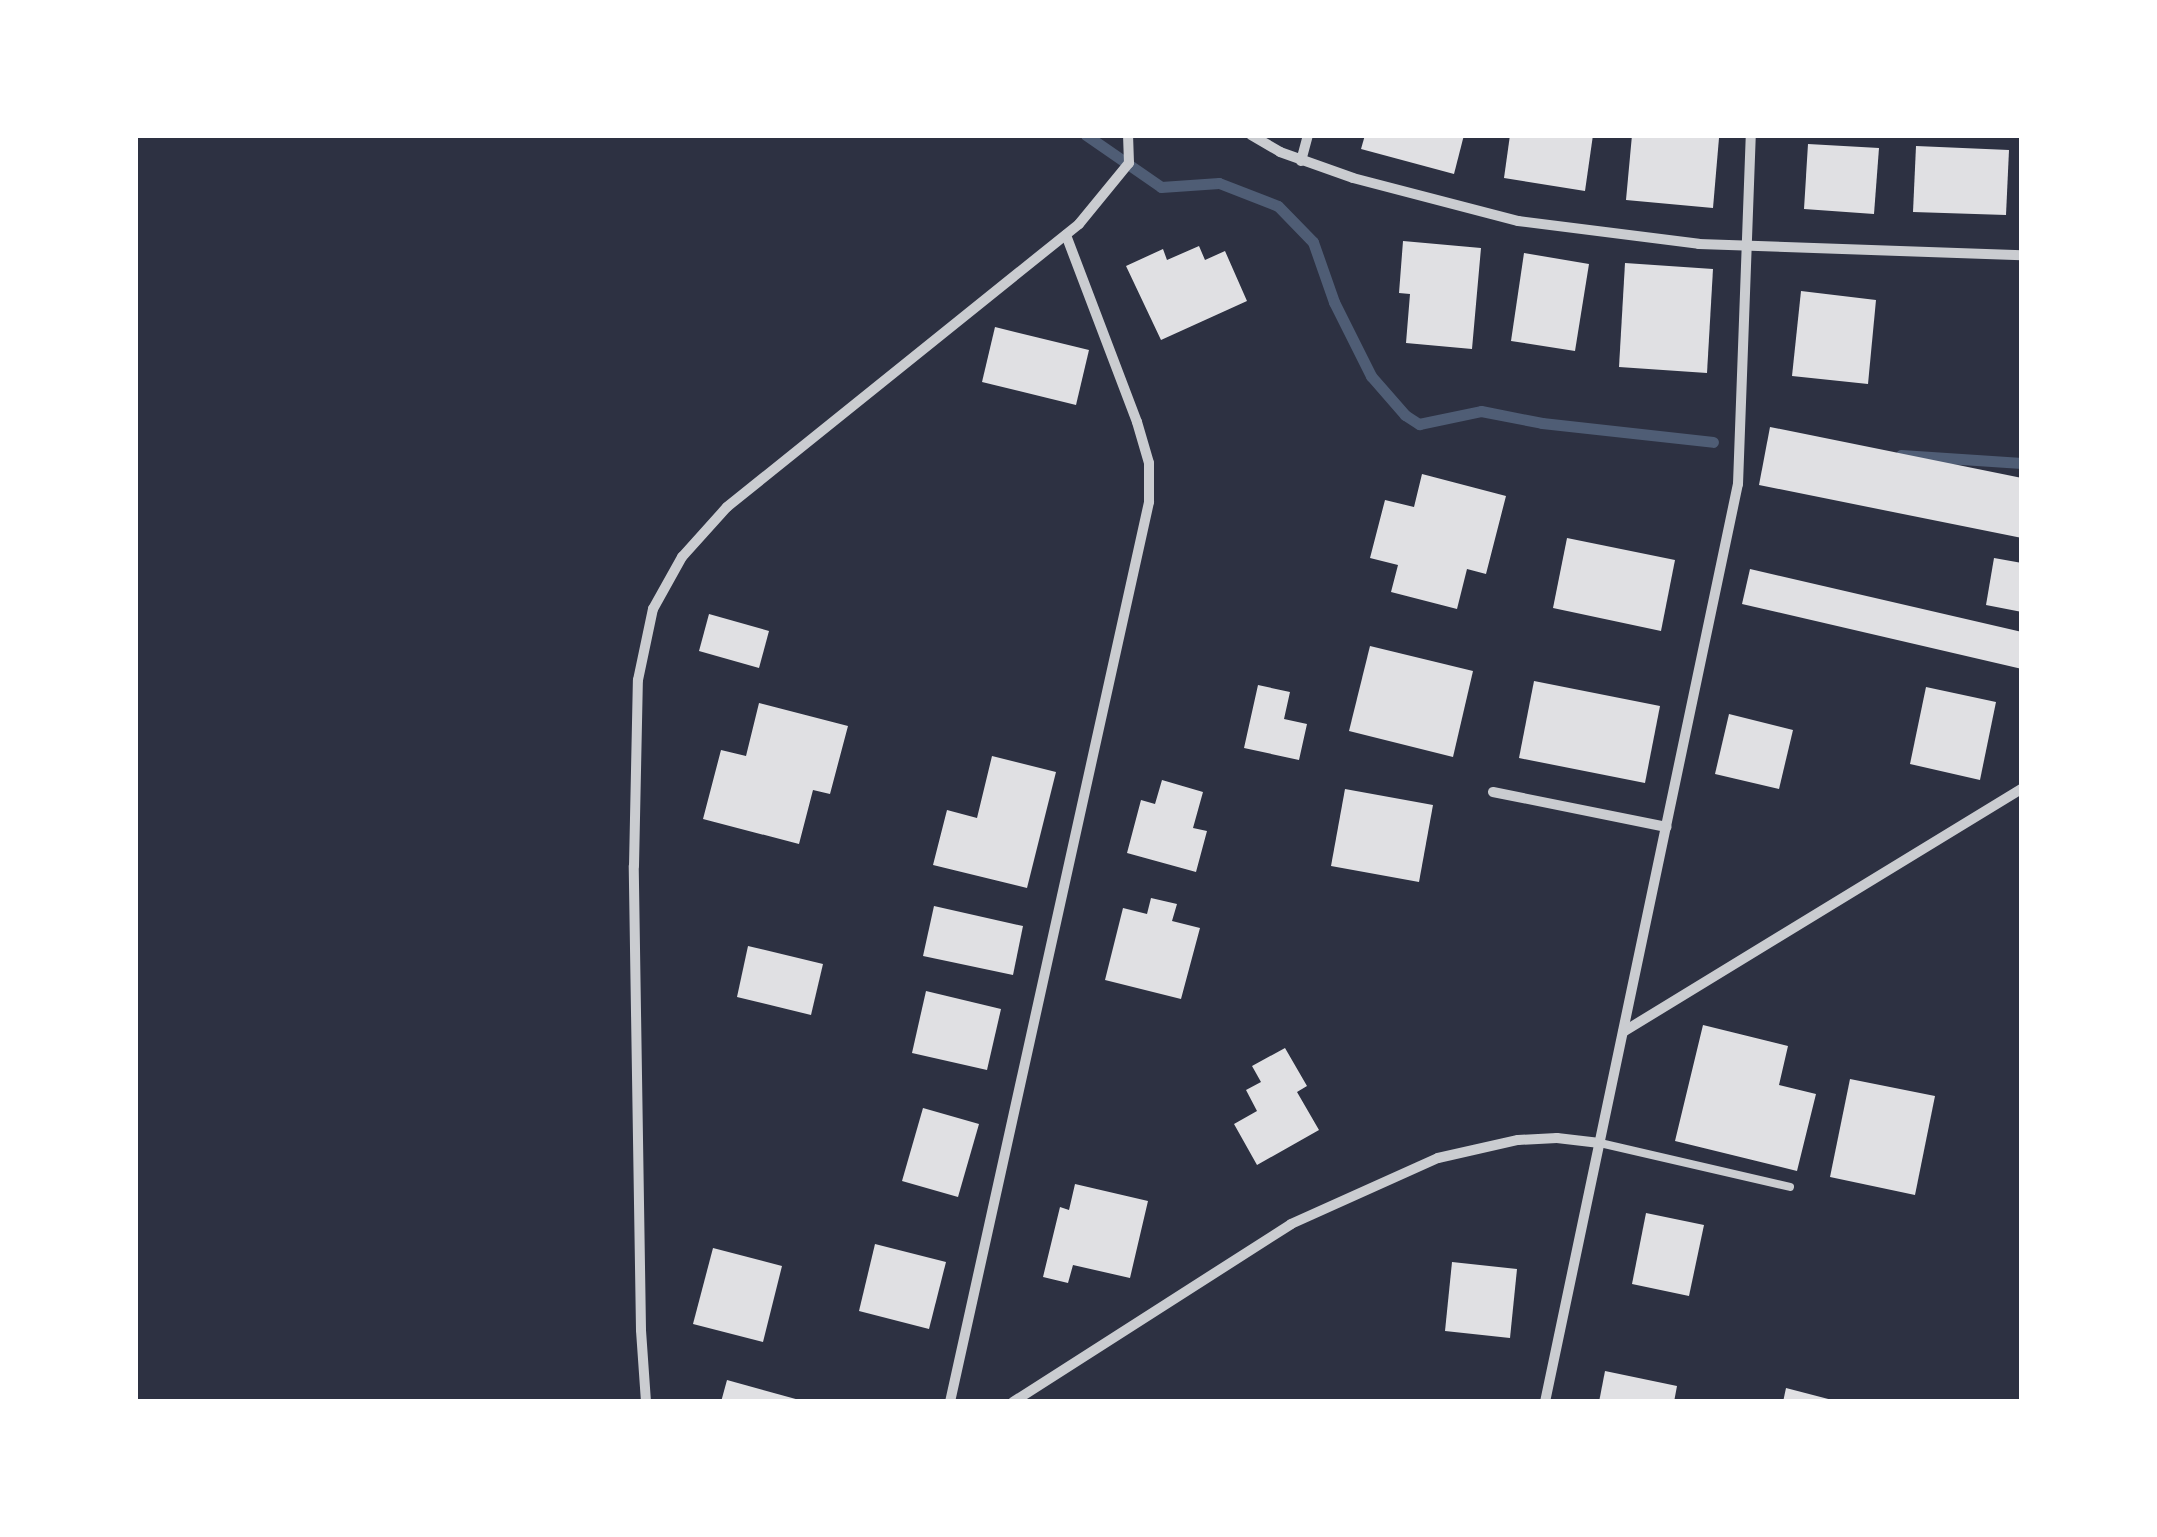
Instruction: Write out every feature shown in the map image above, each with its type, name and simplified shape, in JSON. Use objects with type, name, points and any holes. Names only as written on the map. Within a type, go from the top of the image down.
[{"type":"street","points":[[646,1402],[634,866],[638,680],[653,609],[682,557],[728,508],[1066,234],[1125,170],[1131,154],[1128,135]]},
{"type":"street","points":[[1251,135],[1301,161],[1407,195],[1518,221],[1652,240],[1745,247],[2022,254]]},
{"type":"street","points":[[1301,161],[1308,135]]},
{"type":"street","points":[[1545,1402],[1738,484],[1751,135]]},
{"type":"street","points":[[950,1402],[1149,502],[1149,463],[1138,422],[1066,234]]},
{"type":"street","points":[[1623,1032],[2022,788]]},
{"type":"street","points":[[1494,792],[1666,828]]},
{"type":"street","points":[[1013,1402],[1291,1224],[1422,1165],[1476,1146],[1518,1140],[1557,1138],[1600,1143]]},
{"type":"lane","points":[[1600,1143],[1790,1187]]},
{"type":"building","points":[[1365,135],[1464,135],[1454,174],[1361,149]]},
{"type":"building","points":[[1510,135],[1593,135],[1585,191],[1504,178]]},
{"type":"building","points":[[1632,135],[1719,138],[1713,208],[1626,200]]},
{"type":"building","points":[[1808,144],[1879,148],[1874,214],[1804,209]]},
{"type":"building","points":[[1916,146],[2009,150],[2006,215],[1913,212]]},
{"type":"building","points":[[1403,241],[1481,248],[1472,349],[1406,343],[1410,294],[1399,293]]},
{"type":"building","points":[[1199,246],[1205,260],[1225,251],[1247,301],[1161,340],[1126,266],[1163,249],[1167,260]]},
{"type":"building","points":[[1524,253],[1589,264],[1575,351],[1511,341]]},
{"type":"building","points":[[1625,263],[1713,269],[1707,373],[1619,367]]},
{"type":"building","points":[[1801,291],[1876,300],[1868,384],[1792,376]]},
{"type":"building","points":[[995,327],[1089,350],[1076,405],[982,382]]},
{"type":"building","points":[[1770,427],[2022,478],[2022,538],[1759,485]]},
{"type":"building","points":[[1422,474],[1506,496],[1486,574],[1467,569],[1457,609],[1391,592],[1398,565],[1370,558],[1385,500],[1414,507]]},
{"type":"building","points":[[1567,538],[1675,560],[1661,631],[1553,608]]},
{"type":"building","points":[[1994,558],[2022,563],[2022,612],[1986,605]]},
{"type":"building","points":[[1750,569],[2022,632],[2022,669],[1742,604]]},
{"type":"building","points":[[709,614],[769,631],[759,668],[699,651]]},
{"type":"building","points":[[1370,646],[1473,671],[1453,757],[1349,731]]},
{"type":"building","points":[[1534,681],[1660,706],[1645,783],[1519,758]]},
{"type":"building","points":[[1258,685],[1290,692],[1284,719],[1307,724],[1299,760],[1244,748]]},
{"type":"building","points":[[1926,687],[1996,702],[1980,780],[1910,764]]},
{"type":"building","points":[[759,703],[848,726],[830,794],[813,790],[799,844],[703,819],[721,750],[746,756]]},
{"type":"building","points":[[1729,714],[1793,730],[1779,789],[1715,774]]},
{"type":"building","points":[[992,756],[1056,772],[1027,888],[933,865],[947,810],[977,818]]},
{"type":"building","points":[[1162,780],[1203,792],[1193,828],[1207,831],[1196,872],[1127,853],[1141,800],[1155,804]]},
{"type":"building","points":[[1345,789],[1433,805],[1419,882],[1331,866]]},
{"type":"building","points":[[1151,898],[1177,904],[1172,921],[1200,928],[1181,999],[1105,980],[1123,908],[1147,914]]},
{"type":"building","points":[[934,906],[1023,926],[1013,975],[923,956]]},
{"type":"building","points":[[748,946],[823,964],[811,1015],[737,997]]},
{"type":"building","points":[[926,991],[1001,1009],[987,1070],[912,1053]]},
{"type":"building","points":[[1703,1025],[1788,1046],[1779,1085],[1816,1094],[1797,1171],[1675,1141]]},
{"type":"building","points":[[1285,1048],[1307,1086],[1297,1092],[1319,1130],[1257,1165],[1234,1124],[1257,1111],[1246,1090],[1261,1082],[1252,1066]]},
{"type":"building","points":[[1850,1079],[1935,1096],[1915,1195],[1830,1177]]},
{"type":"building","points":[[923,1108],[979,1124],[958,1197],[902,1181]]},
{"type":"building","points":[[1075,1184],[1148,1201],[1130,1278],[1073,1265],[1068,1283],[1043,1277],[1060,1207],[1069,1210]]},
{"type":"building","points":[[1646,1213],[1704,1225],[1689,1296],[1632,1284]]},
{"type":"building","points":[[875,1244],[946,1262],[929,1329],[859,1311]]},
{"type":"building","points":[[713,1248],[782,1266],[763,1342],[693,1324]]},
{"type":"building","points":[[1452,1262],[1517,1269],[1510,1338],[1445,1331]]},
{"type":"building","points":[[1605,1371],[1677,1386],[1674,1402],[1599,1402]]},
{"type":"building","points":[[727,1380],[803,1401],[803,1402],[721,1402]]},
{"type":"building","points":[[1786,1388],[1836,1401],[1836,1402],[1783,1402]]},
{"type":"waterway","points":[[1086,135],[1161,187],[1219,183],[1278,206],[1313,242],[1334,302],[1371,376],[1405,415],[1419,424],[1481,411],[1542,423],[1713,442]]},
{"type":"waterway","points":[[1901,455],[2022,463]]}]
